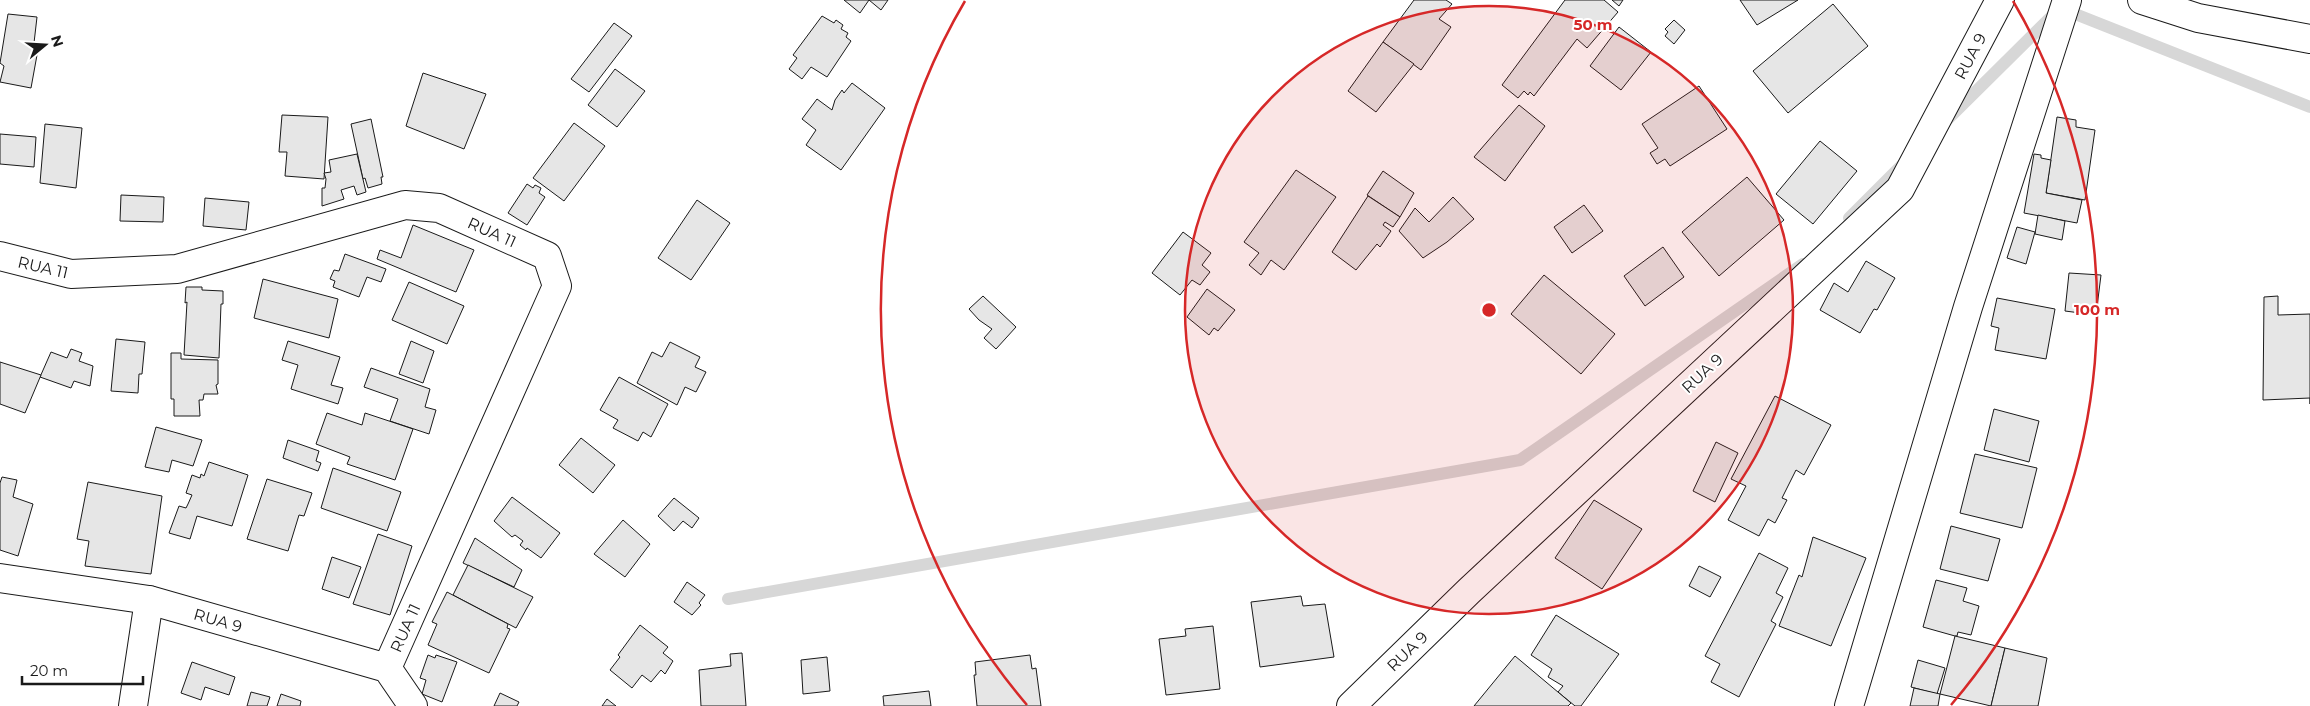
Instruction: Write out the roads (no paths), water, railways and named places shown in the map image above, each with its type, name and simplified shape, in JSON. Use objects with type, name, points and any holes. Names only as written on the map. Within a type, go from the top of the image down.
[{"type":"street","name":"RUA 9","points":[[1351,706],[1469,590],[1900,189],[2000,0]]},
{"type":"street","points":[[2142,0],[2198,18],[2310,39]]},
{"type":"street","points":[[1849,706],[1968,307],[2065,6]]},
{"type":"street","name":"RUA 11","points":[[0,256],[71,274],[176,269],[404,205],[439,208],[547,256],[557,286],[387,668]]},
{"type":"street","name":"RUA 9","points":[[0,578],[149,600],[387,668]]},
{"type":"street","points":[[133,706],[149,600]]},
{"type":"street","points":[[387,668],[413,706]]},
{"type":"waterway","points":[[1946,121],[2060,8],[2310,107]]},
{"type":"waterway","points":[[1849,218],[1902,165]]},
{"type":"waterway","points":[[728,599],[1520,460],[1803,264]]}]
